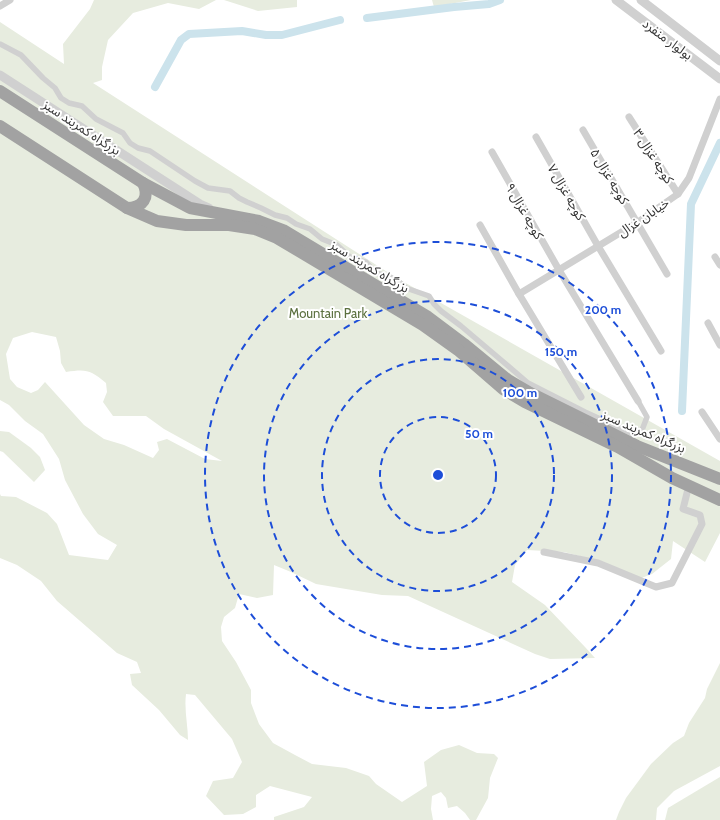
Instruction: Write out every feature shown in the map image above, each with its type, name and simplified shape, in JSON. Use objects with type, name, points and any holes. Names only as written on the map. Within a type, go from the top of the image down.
[{"type":"highway","name":"بزرگراه کمربند سبز","points":[[0,91],[143,183],[190,208],[259,221],[283,230],[428,317],[508,380],[530,393],[637,446],[720,478]]},
{"type":"highway","name":"بزرگراه کمربند سبز","points":[[0,126],[127,208],[157,221],[186,225],[229,225],[255,229],[277,238],[424,325],[458,350],[503,389],[525,402],[632,454],[672,478],[720,500]]},
{"type":"highway","points":[[127,208],[139,206],[144,201],[146,189],[143,183]]},
{"type":"highway","points":[[672,478],[672,467],[681,462]]},
{"type":"street","points":[[0,6],[10,0]]},
{"type":"street","name":"بولوار منفرد","points":[[616,0],[720,79]]},
{"type":"street","name":"بولوار منفرد","points":[[641,0],[720,61]]},
{"type":"street","points":[[0,44],[21,55],[55,88],[61,98],[69,103],[82,106],[104,125],[123,133],[130,143],[138,148],[150,151],[159,156],[195,181],[208,188],[230,191],[238,198],[310,229],[322,239],[337,245],[350,257],[366,262],[376,272],[396,279],[406,288],[415,293],[429,296],[441,311],[462,326],[528,383],[633,434],[642,430],[647,417],[638,401]]},
{"type":"street","points":[[0,75],[200,204],[229,216]]},
{"type":"street","name":"خیابان غزال","points":[[519,294],[638,222],[678,194],[689,178],[720,99]]},
{"type":"street","name":"کوچه غزال ۳","points":[[629,117],[678,194]]},
{"type":"street","name":"کوچه غزال ۵","points":[[583,130],[667,274]]},
{"type":"street","name":"کوچه غزال ۷","points":[[536,137],[660,351]]},
{"type":"street","name":"کوچه غزال ۹","points":[[492,152],[559,270],[638,401]]},
{"type":"street","points":[[480,224],[519,294],[581,397]]},
{"type":"street","points":[[715,257],[720,265]]},
{"type":"street","points":[[708,323],[720,345]]},
{"type":"street","points":[[702,412],[720,439]]},
{"type":"street","points":[[544,552],[598,563],[656,587],[672,583],[702,524],[700,515],[683,509],[689,486]]},
{"type":"green space","name":"Mountain Park","points":[[94,0],[216,0],[199,9],[168,3],[133,13],[108,40],[102,67],[102,80],[93,83],[395,277],[720,461],[720,533],[705,562],[673,541],[671,559],[652,574],[636,580],[604,562],[564,552],[527,550],[515,565],[512,582],[545,605],[595,658],[550,659],[535,654],[408,596],[382,595],[316,584],[274,565],[273,595],[257,598],[239,594],[235,608],[224,617],[221,627],[222,641],[236,662],[251,690],[251,703],[259,724],[273,743],[312,764],[346,768],[369,776],[376,784],[402,802],[427,786],[424,762],[441,750],[459,745],[477,753],[494,754],[498,758],[490,778],[488,798],[476,820],[470,820],[457,806],[448,808],[446,798],[441,792],[432,796],[431,809],[433,820],[274,820],[274,817],[304,807],[312,797],[270,786],[256,795],[256,807],[243,814],[224,815],[206,796],[213,781],[233,778],[242,762],[232,739],[195,695],[186,694],[185,706],[188,740],[180,735],[159,710],[132,685],[130,674],[141,673],[137,662],[117,653],[57,601],[41,581],[17,565],[0,558],[0,494],[1,496],[16,497],[47,513],[57,524],[69,555],[108,560],[117,545],[98,534],[83,514],[65,480],[59,459],[43,434],[25,421],[9,405],[0,400],[0,22],[64,64],[63,44],[90,9]],"holes":[[[32,332],[56,337],[60,351],[61,363],[66,372],[84,371],[92,373],[106,383],[107,392],[103,402],[113,416],[146,416],[164,429],[222,461],[205,459],[167,439],[157,442],[159,450],[153,458],[124,445],[104,439],[84,425],[45,382],[38,390],[31,393],[17,387],[10,379],[6,354],[13,338]]]},
{"type":"green space","points":[[224,0],[297,0],[297,7],[258,11]]},
{"type":"green space","points":[[432,0],[471,0],[434,7]]},
{"type":"green space","points":[[0,431],[9,432],[31,448],[40,457],[45,470],[34,482],[3,452],[0,451]]},
{"type":"green space","points":[[720,663],[720,766],[674,791],[657,808],[656,820],[616,820],[626,798],[651,764],[673,743],[684,736],[689,723],[705,698],[707,689]]},
{"type":"green space","points":[[720,777],[720,820],[665,820],[668,808]]},
{"type":"waterway","points":[[367,18],[489,4],[500,0]]},
{"type":"waterway","points":[[155,87],[181,40],[189,34],[242,31],[266,35],[282,35],[340,20]]},
{"type":"waterway","points":[[682,411],[691,204],[720,143]]}]
